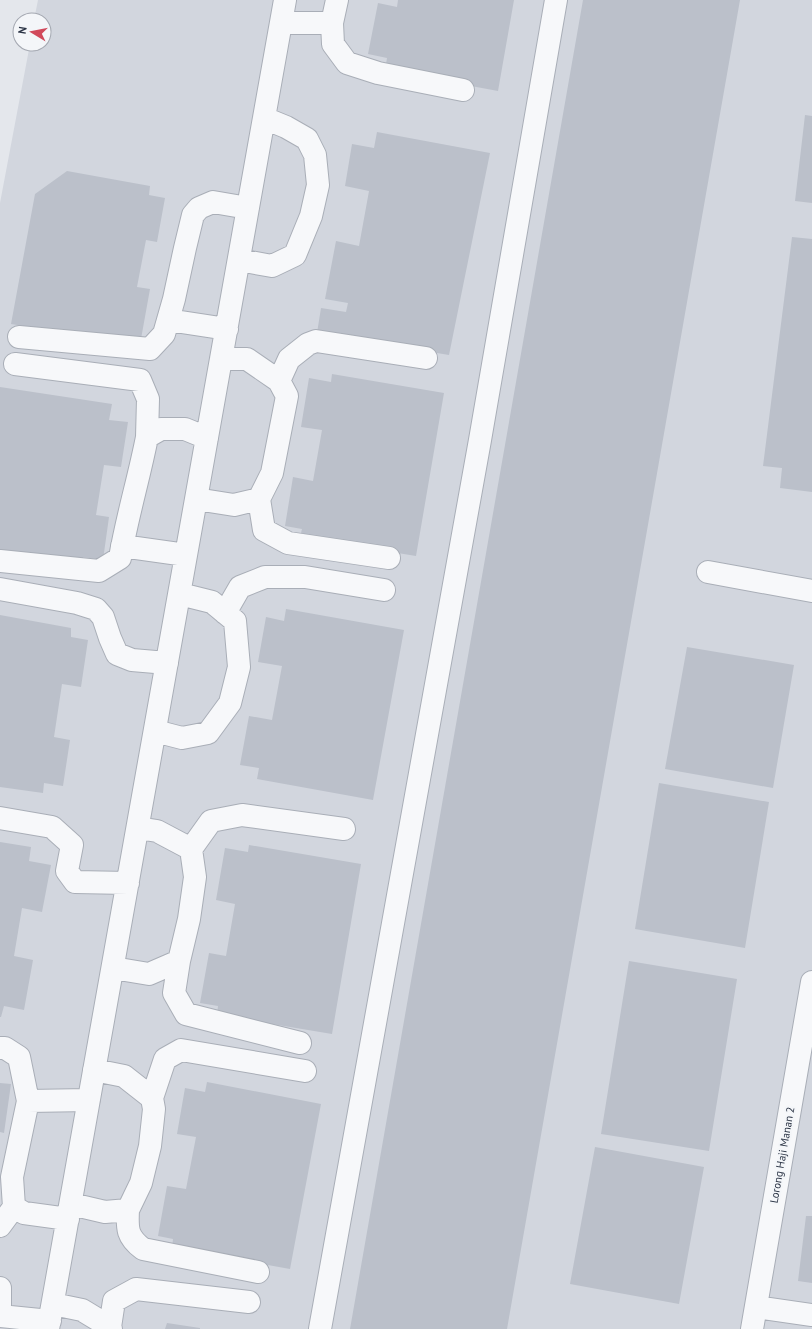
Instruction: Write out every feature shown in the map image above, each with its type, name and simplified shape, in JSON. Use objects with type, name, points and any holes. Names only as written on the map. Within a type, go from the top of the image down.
[{"type":"street","points":[[50,1318],[285,0]]},
{"type":"street","points":[[337,0],[332,23],[333,44],[347,63],[378,73],[463,90]]},
{"type":"street","points":[[320,1329],[481,432],[556,0]]},
{"type":"street","points":[[281,24],[332,23]]},
{"type":"street","points":[[239,260],[272,266],[295,255],[311,216],[318,185],[315,155],[306,139],[286,127],[264,118]]},
{"type":"street","points":[[19,337],[150,349],[164,334],[193,215],[199,208],[213,202],[248,208]]},
{"type":"street","points":[[168,320],[227,329]]},
{"type":"street","points":[[279,381],[289,359],[308,344],[316,341],[426,358]]},
{"type":"street","points":[[221,359],[247,359],[279,381],[287,396],[272,472],[259,499],[264,530],[288,543],[389,558]]},
{"type":"street","points":[[0,561],[99,571],[120,558],[147,437],[148,399],[140,380],[15,364]]},
{"type":"street","points":[[147,437],[161,429],[185,429],[207,438]]},
{"type":"street","points":[[196,499],[234,505],[259,499]]},
{"type":"street","points":[[122,546],[186,555]]},
{"type":"street","points":[[708,572],[812,592]]},
{"type":"street","points":[[225,613],[240,586],[265,577],[304,577],[384,590]]},
{"type":"street","points":[[0,589],[96,609],[103,617],[117,654],[132,660],[167,663]]},
{"type":"street","points":[[155,731],[182,738],[208,734],[230,703],[239,667],[235,621],[212,602],[180,594]]},
{"type":"street","points":[[300,1043],[186,1014],[174,993],[179,961],[189,919],[195,877],[191,849],[211,821],[242,815],[344,830]]},
{"type":"street","points":[[0,818],[52,827],[72,845],[67,871],[75,882],[128,883]]},
{"type":"street","points":[[138,828],[157,831],[191,849]]},
{"type":"street","points":[[113,968],[149,974],[179,961]]},
{"type":"street","name":"Lorong Haji Manan 2","points":[[752,1329],[811,994]]},
{"type":"street","points":[[0,1048],[5,1048],[19,1057],[28,1101],[12,1177],[14,1207],[0,1226]]},
{"type":"street","points":[[258,1272],[143,1249],[134,1242],[127,1227],[128,1210],[141,1183],[150,1146],[154,1109],[152,1098],[165,1059],[181,1050],[305,1071]]},
{"type":"street","points":[[94,1070],[124,1076],[152,1098]]},
{"type":"street","points":[[28,1101],[89,1100]]},
{"type":"street","points":[[14,1207],[24,1213],[105,1212],[128,1210]]},
{"type":"street","points":[[0,1288],[0,1305]]},
{"type":"street","points":[[0,1316],[50,1318],[82,1310],[110,1328],[114,1301],[136,1289],[250,1302]]},
{"type":"street","points":[[756,1307],[812,1315]]},
{"type":"shaded area","points":[[38,0],[812,0],[812,1329],[0,1329],[0,203],[28,52],[52,52],[52,12],[36,12]]},
{"type":"building","points":[[398,0],[514,0],[498,91],[385,70],[387,58],[368,54],[378,3],[397,7]]},
{"type":"building","points":[[583,0],[740,0],[507,1329],[350,1329]]},
{"type":"building","points":[[805,115],[812,116],[812,203],[795,201]]},
{"type":"building","points":[[377,132],[490,153],[449,355],[317,333],[321,308],[346,312],[348,303],[325,299],[336,241],[359,246],[369,191],[345,186],[352,144],[374,148]]},
{"type":"building","points":[[67,171],[150,186],[149,195],[165,198],[157,242],[146,240],[137,287],[150,289],[141,339],[125,342],[11,324],[35,194]]},
{"type":"building","points":[[792,237],[812,239],[812,492],[780,488],[782,468],[763,466]]},
{"type":"building","points":[[332,374],[444,393],[416,556],[300,537],[302,529],[285,526],[293,477],[313,481],[322,430],[301,427],[309,378],[331,382]]},
{"type":"building","points":[[0,387],[112,404],[109,420],[128,422],[121,467],[104,465],[96,515],[109,517],[103,560],[83,557],[82,563],[0,551]]},
{"type":"building","points":[[286,609],[404,630],[373,800],[257,779],[259,768],[240,765],[249,716],[272,720],[282,666],[258,662],[266,617],[284,621]]},
{"type":"building","points":[[0,615],[71,628],[71,637],[88,640],[81,687],[62,684],[54,737],[70,740],[63,786],[44,783],[43,793],[0,787]]},
{"type":"building","points":[[687,647],[794,665],[773,788],[665,769]]},
{"type":"building","points":[[659,783],[769,802],[745,948],[635,929]]},
{"type":"building","points":[[0,842],[31,847],[29,861],[51,865],[42,912],[22,908],[14,956],[33,960],[24,1010],[4,1006],[1,1017],[0,1017]]},
{"type":"building","points":[[249,845],[361,864],[332,1034],[217,1015],[218,1006],[200,1003],[209,953],[226,956],[235,904],[216,900],[225,848],[248,852]]},
{"type":"building","points":[[629,961],[737,979],[709,1151],[601,1134]]},
{"type":"building","points":[[207,1082],[321,1104],[290,1269],[172,1248],[173,1239],[158,1236],[167,1186],[186,1189],[196,1137],[177,1134],[185,1088],[205,1092]]},
{"type":"building","points":[[0,1083],[11,1084],[4,1133],[0,1132]]},
{"type":"building","points":[[595,1147],[704,1167],[679,1304],[570,1284]]},
{"type":"building","points":[[806,1216],[812,1216],[812,1283],[798,1281]]},
{"type":"building","points":[[167,1323],[200,1328],[200,1329],[165,1329]]}]
